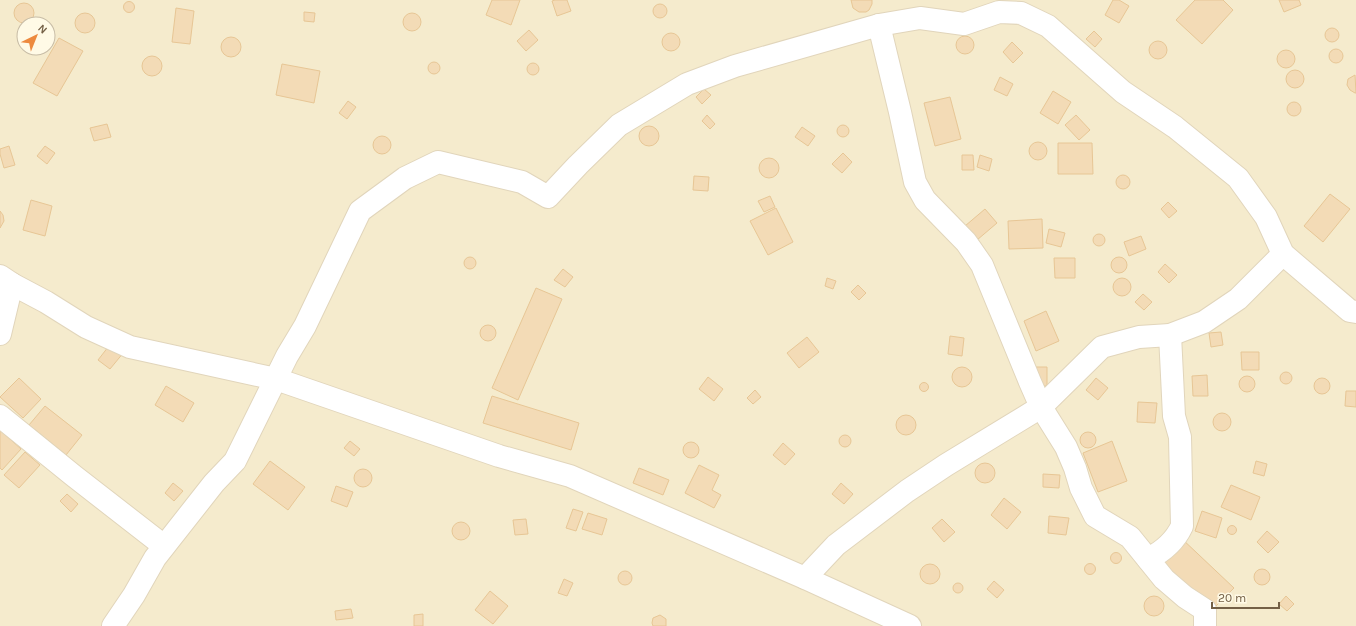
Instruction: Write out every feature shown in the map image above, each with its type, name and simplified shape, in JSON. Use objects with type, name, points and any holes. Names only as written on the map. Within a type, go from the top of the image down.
[{"type":"street","points":[[113,626],[134,595],[155,558],[214,483],[235,460],[287,356],[308,319],[360,211],[405,178],[438,162],[522,182],[548,197],[619,125],[688,84],[735,66],[879,25],[920,18],[964,24],[999,12],[1021,13],[1048,26],[1123,92],[1174,127],[1238,178],[1266,217],[1283,254],[1350,310],[1356,312]]},
{"type":"street","points":[[879,25],[900,112],[914,182],[925,200],[966,242],[982,265],[1041,407],[1066,447],[1075,468],[1081,488],[1095,516],[1130,537],[1164,579],[1185,597],[1205,610],[1205,626]]},
{"type":"street","points":[[805,578],[836,545],[907,491],[946,465],[1041,407],[1102,347],[1139,337],[1170,335],[1204,322],[1238,299],[1283,254]]},
{"type":"street","points":[[0,334],[6,280],[46,302],[86,327],[130,347],[276,379],[499,456],[570,476],[805,578],[910,626]]},
{"type":"street","points":[[1148,559],[1162,552],[1179,533],[1182,526],[1180,437],[1174,416],[1170,335]]},
{"type":"street","points":[[0,416],[164,546]]},
{"type":"shaded area","points":[[0,0],[1356,0],[1356,626],[0,626]]},
{"type":"building","points":[[492,0],[520,0],[511,25],[486,15]]},
{"type":"building","points":[[567,0],[571,11],[557,16],[552,1]]},
{"type":"building","points":[[851,0],[872,0],[872,4],[866,12],[859,12],[853,8]]},
{"type":"building","points":[[1113,0],[1119,0],[1129,6],[1119,23],[1105,15]]},
{"type":"building","points":[[1195,0],[1223,0],[1233,10],[1202,44],[1176,20]]},
{"type":"building","points":[[1279,0],[1299,0],[1301,5],[1284,12]]},
{"type":"building","points":[[129,1],[133,3],[135,7],[133,11],[129,13],[125,11],[123,7],[125,3]]},
{"type":"building","points":[[20,4],[28,4],[33,9],[33,16],[16,16],[16,18],[15,17],[15,9]]},
{"type":"building","points":[[657,4],[663,4],[667,8],[667,14],[663,18],[657,18],[653,14],[653,8]]},
{"type":"building","points":[[176,8],[194,11],[190,44],[172,42]]},
{"type":"building","points":[[304,12],[315,13],[314,22],[304,21]]},
{"type":"building","points":[[85,13],[92,16],[95,23],[92,30],[85,33],[78,30],[75,23],[78,16]]},
{"type":"building","points":[[412,13],[416,14],[420,18],[420,26],[416,30],[412,31],[408,30],[404,26],[403,22],[404,18],[408,14]]},
{"type":"building","points":[[1332,28],[1337,30],[1339,35],[1337,40],[1332,42],[1327,40],[1325,35],[1327,30]]},
{"type":"building","points":[[529,30],[538,40],[526,51],[517,41]]},
{"type":"building","points":[[1094,31],[1102,39],[1095,47],[1086,39]]},
{"type":"building","points":[[667,33],[675,33],[680,38],[678,49],[675,51],[667,51],[662,46],[662,38]]},
{"type":"building","points":[[965,36],[971,39],[974,45],[971,51],[965,54],[959,51],[956,45],[959,39]]},
{"type":"building","points":[[231,37],[238,40],[241,47],[238,54],[231,57],[224,54],[221,47],[224,40]]},
{"type":"building","points":[[59,38],[83,51],[57,96],[33,83],[49,56],[56,56],[56,43]]},
{"type":"building","points":[[1158,41],[1164,44],[1167,50],[1164,56],[1158,59],[1152,56],[1149,50],[1152,44]]},
{"type":"building","points":[[1012,42],[1023,53],[1013,63],[1003,52]]},
{"type":"building","points":[[1336,49],[1341,51],[1343,56],[1341,61],[1336,63],[1331,61],[1329,56],[1331,51]]},
{"type":"building","points":[[1282,50],[1290,50],[1295,55],[1293,66],[1290,68],[1282,68],[1277,63],[1277,55]]},
{"type":"building","points":[[152,56],[159,59],[162,66],[159,73],[152,76],[145,73],[142,66],[145,59]]},
{"type":"building","points":[[436,62],[439,63],[439,73],[432,74],[429,73],[428,66],[429,63]]},
{"type":"building","points":[[535,63],[538,64],[538,74],[531,75],[528,74],[527,67],[528,64]]},
{"type":"building","points":[[282,64],[320,71],[314,103],[276,95]]},
{"type":"building","points":[[1295,70],[1301,73],[1304,79],[1301,85],[1295,88],[1289,85],[1286,79],[1289,73]]},
{"type":"building","points":[[1355,75],[1356,93],[1350,90],[1347,85],[1348,79]]},
{"type":"building","points":[[1000,77],[1013,84],[1007,96],[994,90]]},
{"type":"building","points":[[704,89],[711,95],[702,104],[696,97]]},
{"type":"building","points":[[1053,91],[1071,102],[1058,124],[1040,113]]},
{"type":"building","points":[[950,97],[961,139],[935,146],[924,103]]},
{"type":"building","points":[[348,101],[356,107],[347,119],[339,113]]},
{"type":"building","points":[[1294,102],[1299,104],[1301,109],[1299,114],[1294,116],[1289,114],[1287,109],[1289,104]]},
{"type":"building","points":[[707,115],[715,124],[710,129],[702,121]]},
{"type":"building","points":[[1076,115],[1090,130],[1079,140],[1065,125]]},
{"type":"building","points":[[107,124],[111,137],[94,141],[90,128]]},
{"type":"building","points":[[843,125],[847,127],[849,131],[847,135],[843,137],[839,135],[837,131],[839,127]]},
{"type":"building","points":[[649,126],[656,129],[659,136],[656,143],[649,146],[642,143],[639,136],[642,129]]},
{"type":"building","points":[[802,127],[815,136],[808,146],[795,137]]},
{"type":"building","points":[[382,136],[386,137],[390,141],[390,149],[386,153],[382,154],[378,153],[374,149],[373,145],[374,141],[378,137]]},
{"type":"building","points":[[1038,142],[1044,145],[1047,151],[1044,157],[1038,160],[1032,157],[1029,151],[1032,145]]},
{"type":"building","points":[[1058,143],[1092,143],[1093,174],[1058,174]]},
{"type":"building","points":[[9,146],[15,165],[4,168],[0,149]]},
{"type":"building","points":[[45,146],[55,153],[47,164],[37,156]]},
{"type":"building","points":[[843,153],[852,162],[842,173],[832,164]]},
{"type":"building","points":[[962,155],[973,155],[974,170],[962,170]]},
{"type":"building","points":[[980,155],[992,159],[989,171],[977,167]]},
{"type":"building","points":[[769,158],[776,161],[779,168],[776,175],[769,178],[762,175],[759,168],[762,161]]},
{"type":"building","points":[[1123,175],[1128,177],[1130,182],[1128,187],[1123,189],[1118,187],[1116,182],[1118,177]]},
{"type":"building","points":[[694,176],[709,177],[708,191],[693,190]]},
{"type":"building","points":[[1330,194],[1350,209],[1323,242],[1304,226]]},
{"type":"building","points":[[770,196],[775,207],[764,212],[758,201]]},
{"type":"building","points":[[31,200],[52,206],[45,236],[23,230]]},
{"type":"building","points":[[1168,202],[1177,211],[1169,218],[1161,209]]},
{"type":"building","points":[[776,208],[793,242],[768,255],[750,221]]},
{"type":"building","points":[[985,209],[997,223],[977,240],[965,226]]},
{"type":"building","points":[[0,211],[3,215],[4,221],[0,228]]},
{"type":"building","points":[[1042,219],[1043,248],[1009,249],[1008,221]]},
{"type":"building","points":[[1049,229],[1065,233],[1061,247],[1046,243]]},
{"type":"building","points":[[1099,234],[1103,236],[1105,240],[1103,244],[1099,246],[1095,244],[1093,240],[1095,236]]},
{"type":"building","points":[[1141,236],[1146,249],[1129,256],[1124,242]]},
{"type":"building","points":[[470,257],[474,259],[476,263],[474,267],[470,269],[466,267],[464,263],[466,259]]},
{"type":"building","points":[[1119,257],[1125,259],[1127,265],[1125,271],[1119,273],[1113,271],[1111,265],[1113,259]]},
{"type":"building","points":[[1054,258],[1075,258],[1075,278],[1055,278]]},
{"type":"building","points":[[1165,264],[1177,275],[1169,283],[1158,272]]},
{"type":"building","points":[[563,269],[573,277],[565,287],[554,280]]},
{"type":"building","points":[[827,278],[836,281],[833,289],[825,286]]},
{"type":"building","points":[[1122,278],[1128,281],[1131,287],[1128,293],[1122,296],[1116,293],[1113,287],[1116,281]]},
{"type":"building","points":[[858,285],[866,293],[859,300],[851,292]]},
{"type":"building","points":[[536,288],[562,299],[518,400],[492,388]]},
{"type":"building","points":[[1143,294],[1152,302],[1144,310],[1135,302]]},
{"type":"building","points":[[1046,311],[1059,341],[1036,351],[1024,321]]},
{"type":"building","points":[[485,325],[491,325],[496,330],[494,339],[491,341],[485,341],[480,336],[480,330]]},
{"type":"building","points":[[1221,332],[1223,345],[1211,347],[1209,333]]},
{"type":"building","points":[[950,336],[964,338],[962,356],[948,354]]},
{"type":"building","points":[[807,337],[819,352],[799,368],[787,353]]},
{"type":"building","points":[[112,342],[124,352],[110,369],[98,360]]},
{"type":"building","points":[[1241,352],[1259,352],[1259,370],[1242,370]]},
{"type":"building","points":[[962,367],[969,370],[972,377],[969,384],[962,387],[955,384],[952,377],[955,370]]},
{"type":"building","points":[[1034,367],[1047,367],[1047,386],[1033,386]]},
{"type":"building","points":[[1284,372],[1288,372],[1292,378],[1288,384],[1284,384],[1280,380],[1280,376]]},
{"type":"building","points":[[1207,375],[1208,396],[1193,396],[1192,376]]},
{"type":"building","points":[[1244,376],[1250,376],[1255,381],[1253,390],[1250,392],[1244,392],[1239,387],[1239,381]]},
{"type":"building","points":[[708,377],[723,389],[714,401],[699,389]]},
{"type":"building","points":[[19,378],[41,399],[23,418],[0,397]]},
{"type":"building","points":[[1096,378],[1108,388],[1098,400],[1086,390]]},
{"type":"building","points":[[1319,378],[1325,378],[1330,383],[1328,392],[1325,394],[1319,394],[1314,389],[1314,383]]},
{"type":"building","points":[[924,382],[929,387],[924,392],[919,387]]},
{"type":"building","points":[[166,386],[194,403],[183,422],[155,405]]},
{"type":"building","points":[[755,390],[761,397],[753,404],[747,398]]},
{"type":"building","points":[[1346,391],[1356,391],[1356,407],[1345,406]]},
{"type":"building","points":[[492,396],[579,423],[571,450],[483,423]]},
{"type":"building","points":[[1138,402],[1157,403],[1155,423],[1137,422]]},
{"type":"building","points":[[45,406],[82,435],[66,455],[29,425]]},
{"type":"building","points":[[1218,413],[1226,413],[1231,418],[1229,429],[1226,431],[1218,431],[1213,426],[1213,418]]},
{"type":"building","points":[[906,415],[913,418],[916,425],[913,432],[906,435],[899,432],[896,425],[899,418]]},
{"type":"building","points":[[0,430],[21,449],[2,470],[0,468]]},
{"type":"building","points":[[1088,432],[1095,437],[1096,440],[1091,447],[1088,448],[1081,443],[1080,440],[1085,433]]},
{"type":"building","points":[[845,435],[849,437],[851,441],[849,445],[845,447],[841,445],[839,441],[841,437]]},
{"type":"building","points":[[350,441],[360,449],[354,456],[344,448]]},
{"type":"building","points":[[1112,441],[1127,481],[1098,492],[1083,453]]},
{"type":"building","points":[[688,442],[694,442],[699,447],[697,456],[694,458],[688,458],[683,453],[683,447]]},
{"type":"building","points":[[783,443],[795,454],[785,465],[773,455]]},
{"type":"building","points":[[25,452],[40,465],[19,488],[4,475]]},
{"type":"building","points":[[270,461],[305,487],[288,510],[253,484]]},
{"type":"building","points":[[1256,461],[1267,464],[1264,476],[1253,473]]},
{"type":"building","points":[[985,463],[992,466],[995,473],[992,480],[985,483],[978,480],[975,473],[978,466]]},
{"type":"building","points":[[699,465],[719,475],[712,490],[721,495],[714,508],[685,493]]},
{"type":"building","points":[[639,468],[669,480],[663,495],[633,483]]},
{"type":"building","points":[[363,469],[369,472],[372,478],[369,484],[363,487],[357,484],[354,478],[357,472]]},
{"type":"building","points":[[1043,474],[1060,475],[1059,488],[1043,487]]},
{"type":"building","points":[[173,483],[183,491],[174,501],[165,493]]},
{"type":"building","points":[[841,483],[853,494],[844,504],[832,494]]},
{"type":"building","points":[[1231,485],[1260,497],[1251,520],[1221,507]]},
{"type":"building","points":[[336,486],[353,492],[347,507],[331,501]]},
{"type":"building","points":[[67,494],[78,504],[71,512],[60,501]]},
{"type":"building","points":[[1004,498],[1021,512],[1007,529],[991,515]]},
{"type":"building","points":[[573,509],[583,512],[576,531],[566,528]]},
{"type":"building","points":[[1202,511],[1222,518],[1216,538],[1195,531]]},
{"type":"building","points":[[588,513],[607,519],[602,535],[582,529]]},
{"type":"building","points":[[1049,516],[1069,518],[1066,535],[1048,533]]},
{"type":"building","points":[[526,519],[528,534],[515,535],[513,520]]},
{"type":"building","points":[[942,519],[955,532],[944,542],[932,528]]},
{"type":"building","points":[[461,522],[467,525],[470,531],[467,537],[461,540],[455,537],[452,531],[455,525]]},
{"type":"building","points":[[1230,526],[1234,526],[1236,530],[1234,534],[1230,534],[1228,532],[1228,528]]},
{"type":"building","points":[[1267,531],[1279,542],[1268,553],[1257,542]]},
{"type":"building","points":[[1180,537],[1234,588],[1212,610],[1158,560]]},
{"type":"building","points":[[1116,552],[1120,554],[1122,558],[1120,562],[1116,564],[1112,562],[1110,558],[1112,554]]},
{"type":"building","points":[[1090,563],[1094,565],[1096,569],[1094,573],[1090,575],[1086,573],[1084,569],[1086,565]]},
{"type":"building","points":[[930,564],[937,567],[940,574],[937,581],[930,584],[923,581],[920,574],[923,567]]},
{"type":"building","points":[[1259,569],[1265,569],[1270,574],[1268,583],[1265,585],[1259,585],[1254,580],[1254,574]]},
{"type":"building","points":[[622,571],[628,571],[632,575],[632,581],[628,585],[622,585],[618,581],[618,575]]},
{"type":"building","points":[[564,579],[573,583],[567,596],[558,593]]},
{"type":"building","points":[[994,581],[1004,590],[997,598],[987,589]]},
{"type":"building","points":[[956,583],[960,583],[962,584],[962,592],[956,593],[953,590],[953,586]]},
{"type":"building","points":[[490,591],[508,606],[493,624],[475,610]]},
{"type":"building","points":[[1154,596],[1161,599],[1164,606],[1161,613],[1154,616],[1147,613],[1144,606],[1147,599]]},
{"type":"building","points":[[1286,596],[1294,604],[1287,611],[1279,604]]},
{"type":"building","points":[[351,609],[353,618],[336,620],[335,611]]},
{"type":"building","points":[[423,614],[423,626],[414,626],[414,615]]},
{"type":"building","points":[[660,615],[666,619],[666,626],[653,626],[653,618]]}]
